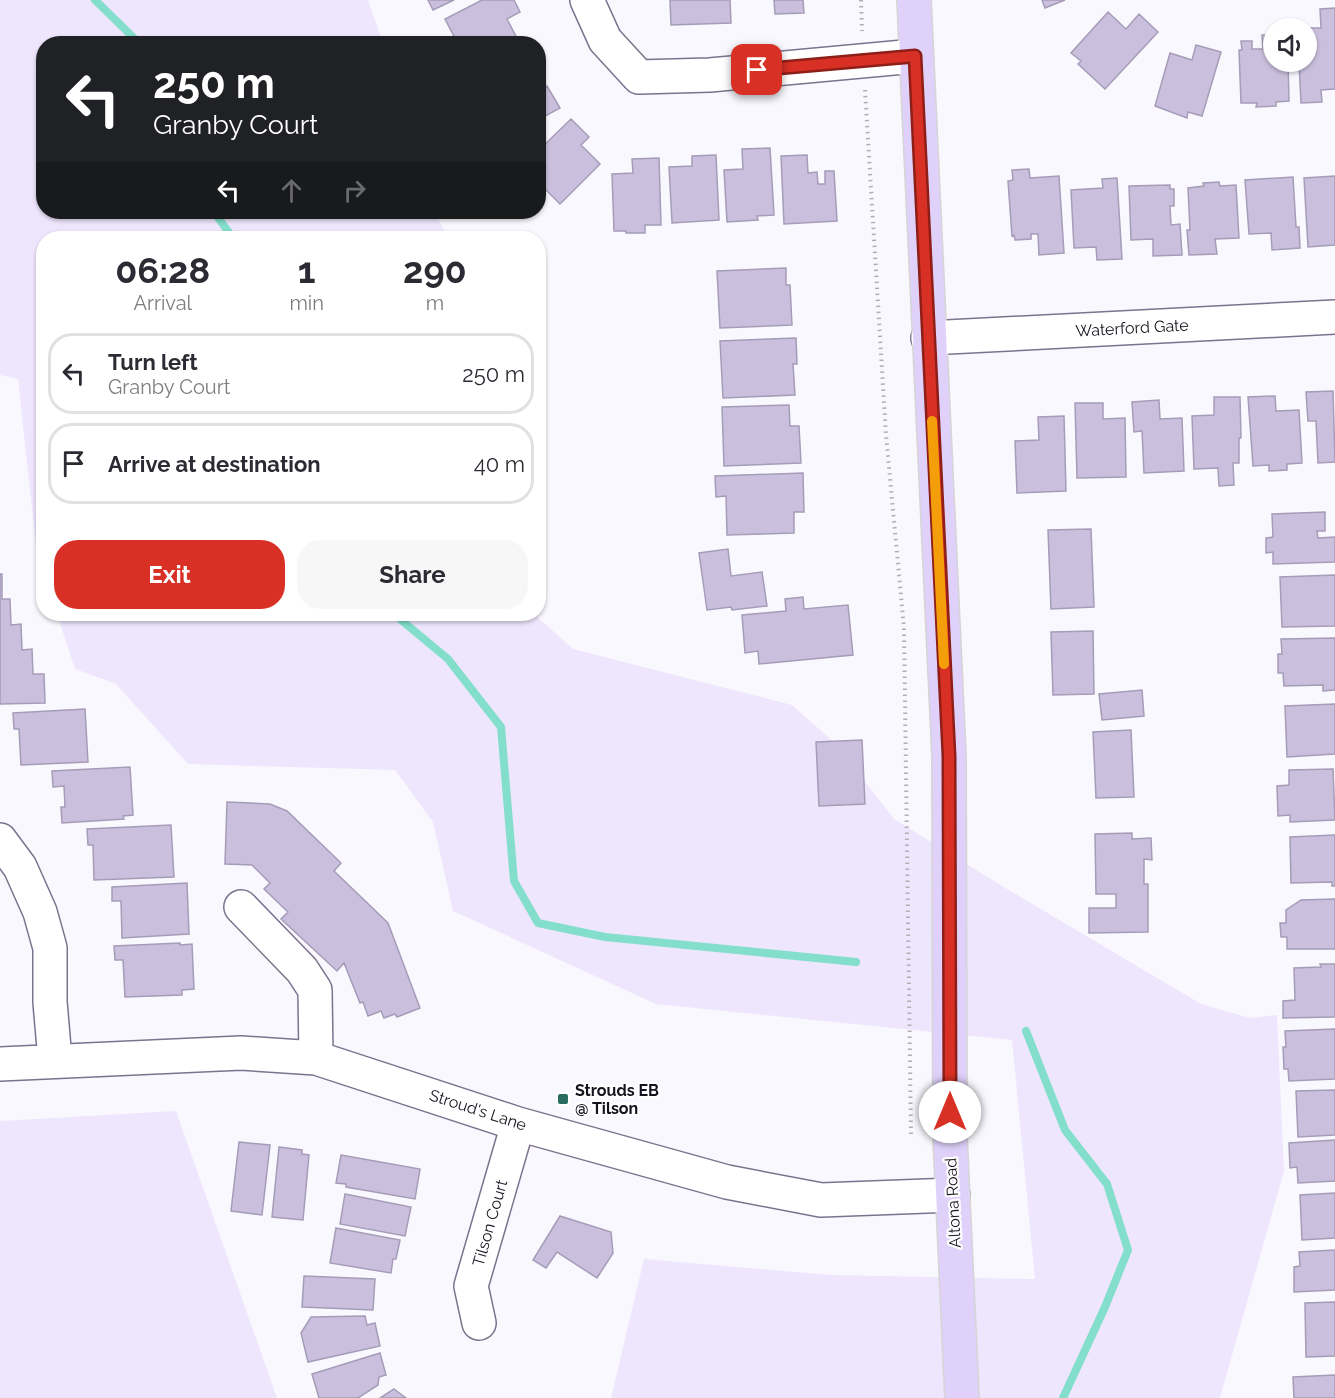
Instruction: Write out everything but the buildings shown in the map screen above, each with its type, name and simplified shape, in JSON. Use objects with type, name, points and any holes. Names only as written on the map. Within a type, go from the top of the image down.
[{"type":"main road","name":"Altona Road","points":[[914,0],[949,756],[950,1136],[962,1398]]},
{"type":"street","points":[[587,0],[605,40],[639,77],[710,75],[915,56]]},
{"type":"street","name":"Waterford Gate","points":[[928,338],[1335,317]]},
{"type":"street","points":[[0,840],[20,867],[40,912],[50,948],[50,1002],[55,1060]]},
{"type":"street","points":[[241,907],[302,970],[315,990],[316,1058]]},
{"type":"street","name":"Stroud's Lane","points":[[0,1064],[241,1053],[316,1058],[518,1124],[727,1182],[821,1200],[953,1195]]},
{"type":"street","name":"Tilson Court","points":[[479,1323],[471,1286],[518,1124]]},
{"type":"path","points":[[861,0],[867,141],[886,435],[904,628],[912,1134]]},
{"type":"shaded area","points":[[0,0],[368,0],[381,36],[36,36],[36,219],[438,219],[444,231],[36,231],[36,545],[18,379],[0,375]]},
{"type":"shaded area","points":[[59,621],[542,621],[573,649],[792,705],[836,744],[894,819],[1201,1004],[1250,1018],[1277,1015],[1284,1171],[1220,1398],[611,1398],[644,1259],[831,1275],[1035,1279],[1012,1040],[656,1004],[453,911],[433,822],[395,770],[188,764],[116,684],[75,669]]},
{"type":"shaded area","points":[[176,1111],[277,1398],[0,1398],[0,1121]]},
{"type":"waterway","points":[[95,0],[132,36]]},
{"type":"waterway","points":[[219,219],[228,231]]},
{"type":"waterway","points":[[402,621],[448,659],[501,727],[514,881],[538,923],[605,937],[856,962]]},
{"type":"waterway","points":[[1026,1031],[1065,1130],[1107,1184],[1128,1250],[1105,1307],[1063,1398]]},
{"type":"slow traffic","points":[[932,421],[944,664]]},
{"type":"place","name":"Strouds EB @ Tilson","points":[[563,1099]]},
{"type":"route","points":[[757,70],[915,56],[949,756],[950,1112]]}]
